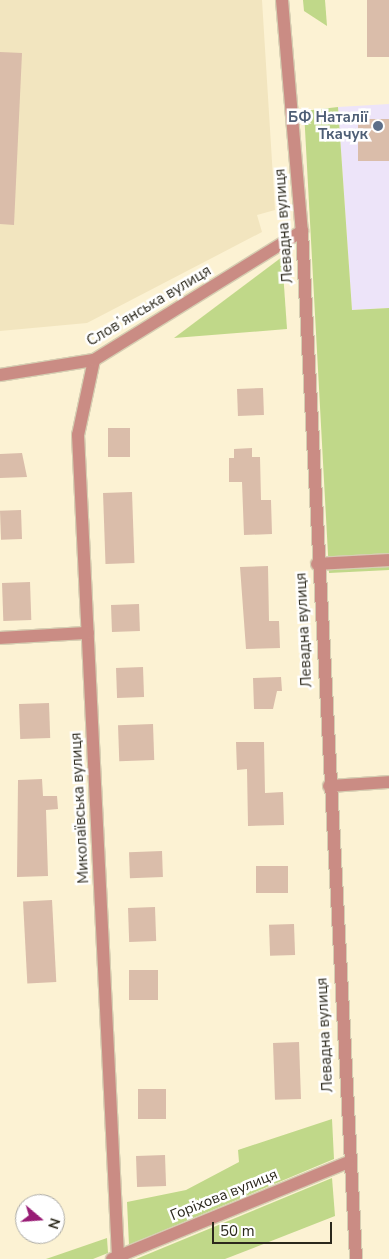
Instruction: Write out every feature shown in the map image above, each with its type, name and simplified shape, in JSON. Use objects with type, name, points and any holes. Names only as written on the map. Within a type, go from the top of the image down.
[{"type":"street","name":"Левадна вулиця","points":[[282,0],[302,231],[348,1162],[356,1259]]},
{"type":"street","name":"Словʼянська вулиця","points":[[0,375],[94,360],[302,231]]},
{"type":"street","name":"Миколаївська вулиця","points":[[94,360],[78,435],[115,1258]]},
{"type":"street","points":[[317,564],[389,560]]},
{"type":"street","points":[[0,638],[88,633]]},
{"type":"street","points":[[329,786],[389,782]]},
{"type":"street","name":"Горіхова вулиця","points":[[115,1258],[348,1162]]},
{"type":"shaded area","points":[[0,0],[262,0],[275,210],[257,215],[262,232],[87,323],[0,331]]},
{"type":"shaded area","points":[[389,104],[389,308],[352,310],[338,107]]},
{"type":"green space","points":[[303,0],[325,0],[327,26],[304,11]]},
{"type":"green space","points":[[338,107],[352,310],[389,308],[389,570],[329,573],[304,111]]},
{"type":"green space","points":[[282,257],[287,329],[174,338]]},
{"type":"green space","points":[[332,1119],[334,1159],[129,1245],[127,1202],[186,1190],[239,1162],[238,1150]]},
{"type":"green space","points":[[332,1178],[335,1216],[225,1259],[136,1259]]},
{"type":"green space","points":[[107,1238],[108,1253],[93,1259],[46,1259]]},
{"type":"building","points":[[367,0],[389,0],[389,57],[367,57]]},
{"type":"building","points":[[0,52],[22,53],[14,225],[0,224]]},
{"type":"building","points":[[358,119],[389,119],[389,161],[358,161]]},
{"type":"building","points":[[263,388],[264,415],[238,416],[237,389]]},
{"type":"building","points":[[108,428],[130,428],[130,457],[108,457]]},
{"type":"building","points":[[252,448],[252,457],[260,457],[261,500],[271,500],[272,534],[244,535],[242,482],[229,482],[229,458],[234,458],[234,449]]},
{"type":"building","points":[[22,453],[27,477],[0,478],[0,454]]},
{"type":"building","points":[[132,492],[134,563],[105,564],[103,493]]},
{"type":"building","points":[[21,510],[22,539],[1,540],[0,511]]},
{"type":"building","points":[[268,566],[269,621],[279,621],[280,648],[246,649],[240,567]]},
{"type":"building","points":[[30,582],[31,620],[3,621],[2,583]]},
{"type":"building","points":[[139,604],[140,631],[112,632],[111,605]]},
{"type":"building","points":[[143,667],[144,697],[117,698],[116,668]]},
{"type":"building","points":[[281,677],[282,691],[277,691],[273,709],[254,709],[253,678]]},
{"type":"building","points":[[49,703],[50,738],[20,739],[19,704]]},
{"type":"building","points":[[153,724],[154,760],[119,761],[118,725]]},
{"type":"building","points":[[236,742],[264,742],[265,793],[283,792],[284,825],[248,826],[247,769],[237,770]]},
{"type":"building","points":[[42,779],[43,796],[57,796],[58,809],[46,810],[48,876],[17,877],[18,780]]},
{"type":"building","points":[[162,851],[163,877],[130,878],[129,852]]},
{"type":"building","points":[[256,866],[288,866],[288,893],[256,893]]},
{"type":"building","points":[[52,900],[56,982],[27,983],[23,902]]},
{"type":"building","points":[[155,907],[156,941],[129,942],[128,908]]},
{"type":"building","points":[[294,924],[295,955],[270,956],[269,925]]},
{"type":"building","points":[[129,970],[158,970],[158,1000],[129,1000]]},
{"type":"building","points":[[299,1042],[301,1099],[275,1100],[273,1043]]},
{"type":"building","points":[[138,1089],[166,1089],[166,1119],[138,1119]]},
{"type":"building","points":[[165,1155],[166,1186],[137,1187],[136,1156]]},
{"type":"place","name":"БФ Наталії Ткачук","points":[[378,126]]}]
